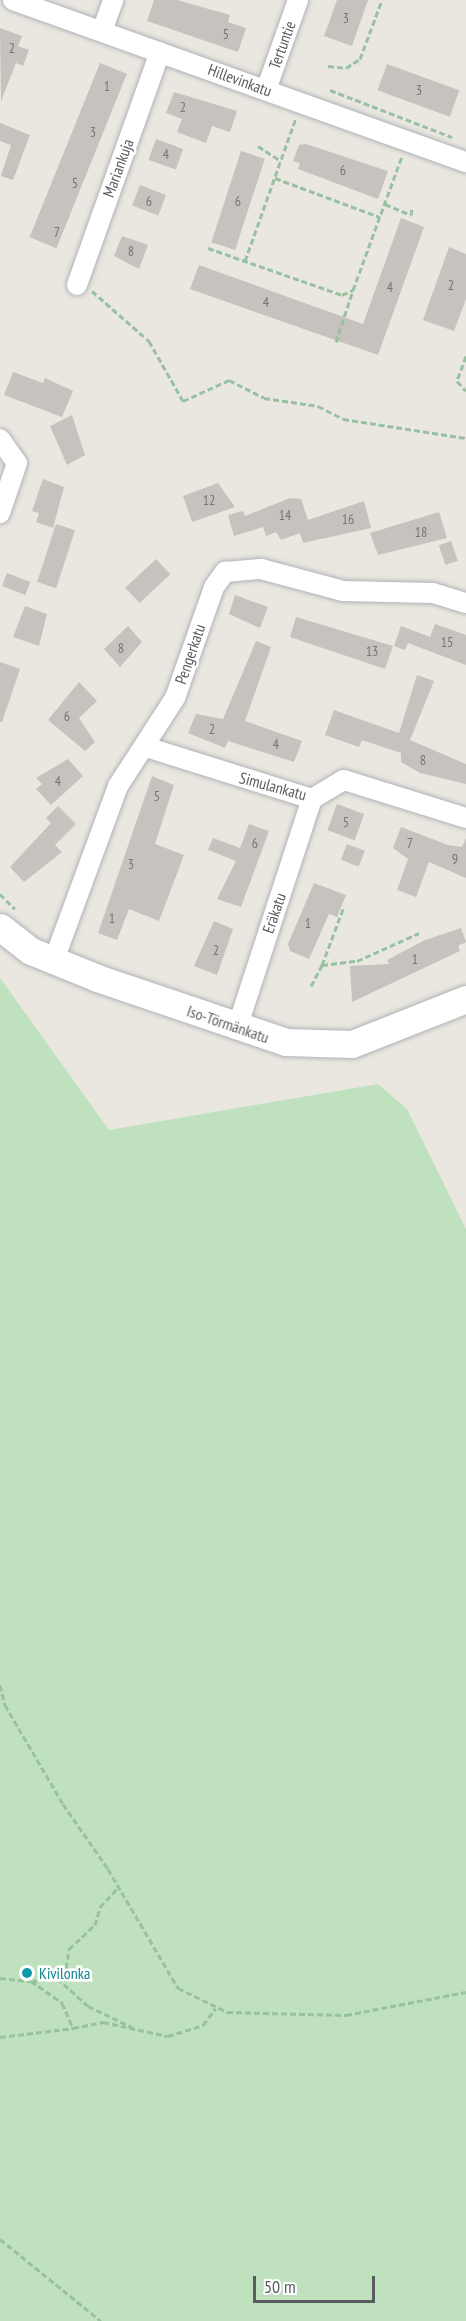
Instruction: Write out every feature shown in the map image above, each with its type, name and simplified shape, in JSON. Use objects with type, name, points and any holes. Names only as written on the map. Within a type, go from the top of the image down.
[{"type":"street","name":"Hillevinkatu","points":[[13,0],[466,162]]},
{"type":"street","points":[[102,31],[114,0]]},
{"type":"street","name":"Tertuntie","points":[[266,90],[298,0]]},
{"type":"street","name":"Mariankuja","points":[[77,285],[160,52]]},
{"type":"street","points":[[0,440],[16,463],[0,513]]},
{"type":"street","name":"Pengerkatu","points":[[54,960],[118,786],[146,747],[175,698],[214,587],[231,569],[261,568],[343,591],[433,593],[466,603]]},
{"type":"street","name":"Simulankatu","points":[[146,747],[312,799],[344,780],[466,818]]},
{"type":"street","name":"Eräkatu","points":[[237,1028],[312,799]]},
{"type":"street","name":"Iso-Törmänkatu","points":[[11,922],[54,960],[237,1028],[286,1042],[352,1044],[466,999]]},
{"type":"path","points":[[328,66],[346,68],[360,59],[382,0]]},
{"type":"path","points":[[330,90],[456,138]]},
{"type":"path","points":[[245,261],[301,102]]},
{"type":"path","points":[[336,342],[407,141]]},
{"type":"path","points":[[258,146],[281,161]]},
{"type":"path","points":[[274,178],[380,218]]},
{"type":"path","points":[[385,204],[411,215],[412,209]]},
{"type":"path","points":[[208,248],[342,295],[353,290]]},
{"type":"path","points":[[77,285],[102,294],[149,341],[183,401],[229,380],[264,398],[318,406],[343,419],[466,438]]},
{"type":"path","points":[[466,356],[458,381],[466,391]]},
{"type":"path","points":[[0,894],[11,922]]},
{"type":"path","points":[[311,986],[322,965],[343,909]]},
{"type":"path","points":[[322,965],[357,961],[419,933]]},
{"type":"path","points":[[0,1685],[30,1749],[178,1988],[216,2008],[346,2015],[466,1992]]},
{"type":"path","points":[[0,1978],[31,1981],[57,1978],[66,1968],[69,1949],[95,1925],[100,1907],[118,1888]]},
{"type":"path","points":[[57,1978],[88,2006],[135,2029]]},
{"type":"path","points":[[31,1981],[62,2003],[73,2028]]},
{"type":"path","points":[[0,2037],[104,2022],[168,2036],[203,2025],[216,2008]]},
{"type":"path","points":[[0,2239],[101,2321]]},
{"type":"green space","points":[[0,978],[109,1130],[378,1084],[407,1109],[466,1229],[466,2321],[0,2321]]},
{"type":"building","points":[[154,0],[177,0],[230,15],[228,22],[246,28],[238,52],[147,21]]},
{"type":"building","points":[[337,0],[368,0],[352,46],[324,36]]},
{"type":"building","points":[[0,28],[22,36],[18,46],[29,50],[23,66],[16,63],[1,101]]},
{"type":"building","points":[[100,63],[127,74],[56,248],[30,237]]},
{"type":"building","points":[[387,64],[459,90],[450,117],[377,90]]},
{"type":"building","points":[[174,92],[237,111],[230,132],[212,126],[206,143],[177,132],[182,119],[166,113]]},
{"type":"building","points":[[0,123],[30,135],[13,180],[1,176],[11,145],[0,141]]},
{"type":"building","points":[[156,139],[183,149],[176,170],[148,160]]},
{"type":"building","points":[[306,144],[388,171],[378,199],[298,169],[300,163],[293,161],[299,145]]},
{"type":"building","points":[[241,151],[265,159],[235,250],[211,242]]},
{"type":"building","points":[[140,185],[166,195],[158,216],[132,206]]},
{"type":"building","points":[[401,218],[424,227],[378,355],[190,289],[199,265],[363,324]]},
{"type":"building","points":[[122,236],[148,245],[139,269],[114,256]]},
{"type":"building","points":[[449,247],[466,254],[466,299],[454,331],[423,320]]},
{"type":"building","points":[[13,372],[43,383],[45,378],[73,391],[62,417],[4,395]]},
{"type":"building","points":[[72,415],[85,455],[67,465],[50,426]]},
{"type":"building","points":[[43,479],[64,487],[53,528],[36,522],[39,513],[32,511]]},
{"type":"building","points":[[218,483],[235,507],[192,522],[183,496]]},
{"type":"building","points":[[290,498],[301,499],[308,520],[364,501],[371,528],[303,543],[300,533],[281,540],[276,532],[266,536],[263,527],[234,536],[228,515],[243,511],[245,516]]},
{"type":"building","points":[[439,512],[447,538],[378,555],[370,533]]},
{"type":"building","points":[[56,524],[75,530],[56,588],[37,582]]},
{"type":"building","points":[[451,541],[458,561],[446,565],[439,545]]},
{"type":"building","points":[[156,559],[170,574],[140,603],[125,588]]},
{"type":"building","points":[[7,573],[30,582],[25,595],[2,586]]},
{"type":"building","points":[[235,595],[268,607],[260,628],[229,614]]},
{"type":"building","points":[[25,606],[47,614],[39,646],[13,637]]},
{"type":"building","points":[[296,617],[393,646],[385,669],[290,637]]},
{"type":"building","points":[[435,624],[466,635],[466,665],[408,643],[405,650],[394,646],[401,626],[430,637]]},
{"type":"building","points":[[128,626],[142,642],[120,667],[104,649]]},
{"type":"building","points":[[256,641],[271,647],[245,721],[302,741],[294,762],[228,741],[225,748],[188,733],[196,714],[223,719]]},
{"type":"building","points":[[0,662],[20,669],[2,722],[0,722]]},
{"type":"building","points":[[417,675],[434,681],[410,740],[466,764],[466,784],[420,773],[401,762],[401,753],[362,740],[359,747],[325,735],[334,710],[399,733]]},
{"type":"building","points":[[79,682],[97,701],[79,718],[95,742],[85,751],[48,720]]},
{"type":"building","points":[[68,759],[83,776],[51,805],[36,789],[42,784],[36,778]]},
{"type":"building","points":[[152,776],[174,785],[155,844],[184,855],[159,921],[129,909],[117,940],[98,933]]},
{"type":"building","points":[[337,804],[364,814],[355,840],[327,830]]},
{"type":"building","points":[[58,806],[76,824],[55,845],[62,852],[24,882],[10,867],[51,823],[46,818]]},
{"type":"building","points":[[249,824],[269,831],[241,907],[217,899],[236,861],[208,850],[213,838],[240,848]]},
{"type":"building","points":[[401,827],[448,845],[462,847],[466,838],[466,878],[429,862],[416,897],[397,890],[408,859],[393,848]]},
{"type":"building","points":[[347,844],[365,851],[359,867],[341,860]]},
{"type":"building","points":[[314,883],[346,895],[337,917],[329,914],[309,959],[290,951],[288,944]]},
{"type":"building","points":[[214,921],[233,929],[217,975],[194,966]]},
{"type":"building","points":[[461,928],[466,942],[458,946],[460,951],[352,1002],[350,966],[389,964],[387,960],[425,940]]},
{"type":"place","name":"Kivilonka","points":[[27,1973]]}]
